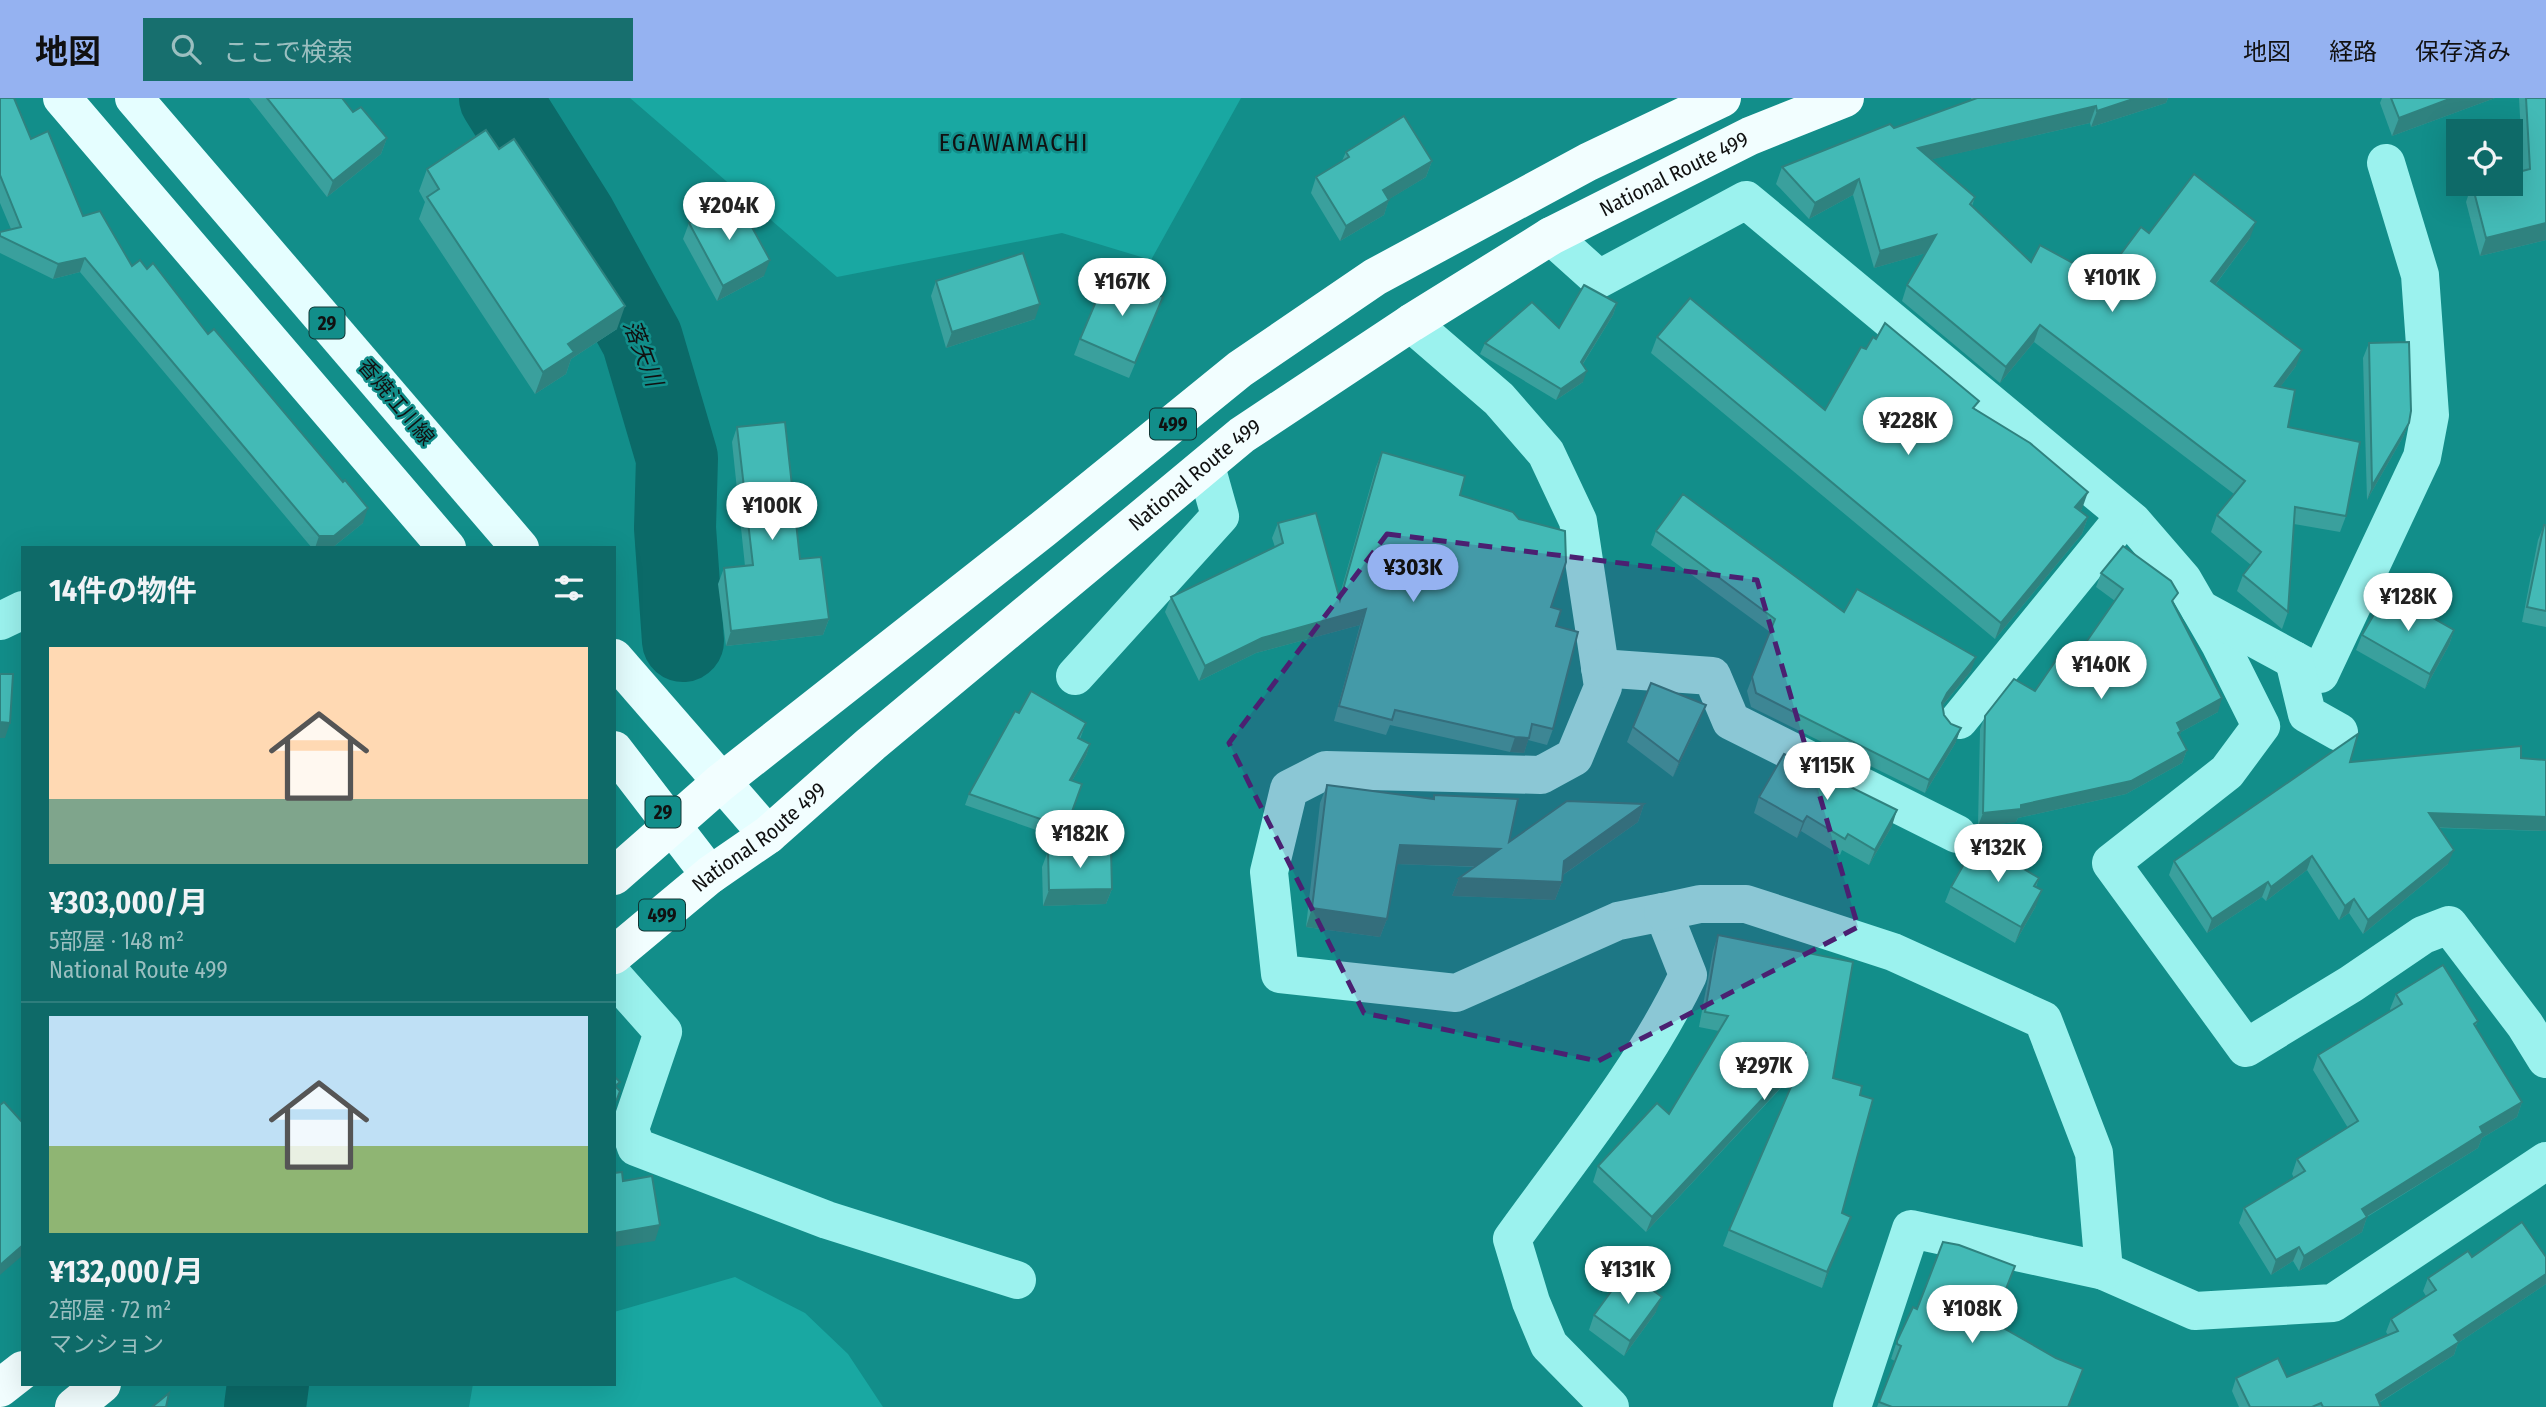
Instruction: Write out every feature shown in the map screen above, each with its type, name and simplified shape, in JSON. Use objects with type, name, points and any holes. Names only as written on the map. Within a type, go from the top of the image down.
[{"type":"highway","name":"499","points":[[616,874],[720,783],[1251,362],[1375,277],[1588,162],[1722,98]]},
{"type":"highway","name":"National Route 499","points":[[616,954],[710,875],[768,835],[871,744],[1242,435],[1411,323],[1551,236],[1750,136],[1845,98]]},
{"type":"highway","points":[[0,1388],[21,1372]]},
{"type":"highway","points":[[75,1407],[100,1386]]},
{"type":"main road","name":"29","points":[[62,98],[445,546]]},
{"type":"main road","name":"香焼江川線","points":[[134,98],[518,546]]},
{"type":"main road","points":[[616,660],[768,835]]},
{"type":"main road","name":"29","points":[[616,753],[710,875]]},
{"type":"street","points":[[2200,609],[2319,674],[2422,457],[2430,415],[2420,275],[2386,163]]},
{"type":"street","points":[[1551,236],[1599,279],[1746,200],[2132,521],[2183,580],[2220,644],[2261,726],[2227,772],[2111,863],[2246,1048],[2351,984],[2424,935],[2449,925],[2525,1025],[2546,1059]]},
{"type":"street","points":[[1411,323],[1499,400],[1546,453],[1578,521],[1603,687],[1573,757],[1541,775],[1326,770],[1289,789],[1269,872],[1280,974],[1456,993],[1618,921],[1700,904],[1746,904],[1893,952],[2043,1020],[2094,1153],[2104,1271]]},
{"type":"street","points":[[1075,676],[1220,516],[1206,466]]},
{"type":"street","points":[[1959,720],[2125,516]]},
{"type":"street","points":[[0,621],[21,611]]},
{"type":"street","points":[[2294,660],[2307,713],[2339,732]]},
{"type":"street","points":[[1600,668],[1712,676],[1731,722],[1957,834]]},
{"type":"street","points":[[1609,1407],[1549,1345],[1531,1302],[1512,1239],[1628,1077],[1665,1019],[1688,975],[1663,912]]},
{"type":"street","points":[[616,979],[663,1032],[630,1129],[636,1147],[827,1220],[1017,1280]]},
{"type":"street","points":[[1852,1407],[1911,1229],[2104,1271],[2195,1311],[2333,1303],[2546,1161]]},
{"type":"highlighted area","points":[[1387,534],[1757,580],[1858,927],[1598,1061],[1364,1013],[1229,743]]},
{"type":"green space","points":[[630,98],[1241,98],[1151,260],[1062,233],[837,277]]},
{"type":"green space","points":[[735,1277],[805,1313],[848,1354],[883,1407],[469,1407],[473,1386],[616,1386],[616,1311]]},
{"type":"building","points":[[0,98],[14,98],[31,139],[48,131],[83,216],[100,211],[132,266],[140,260],[147,269],[153,263],[208,334],[214,329],[368,508],[334,536],[319,536],[85,258],[58,264],[0,236],[0,232],[21,227],[0,175]]},
{"type":"building","points":[[267,98],[342,98],[353,112],[361,107],[387,138],[333,181]]},
{"type":"building","points":[[1977,98],[2136,98],[2097,111],[2096,106],[1918,148],[1975,197],[1970,204],[2031,262],[2040,245],[2102,279],[2141,227],[2149,233],[2194,174],[2256,222],[2211,281],[2302,350],[2275,386],[2295,390],[2288,427],[2360,442],[2346,516],[2295,507],[2288,612],[2243,575],[2261,552],[2217,515],[2245,481],[2040,325],[2006,367],[1907,285],[1936,235],[1880,251],[1859,179],[1815,203],[1782,167],[1890,124],[1894,128]]},
{"type":"building","points":[[2391,98],[2452,98],[2399,118]]},
{"type":"building","points":[[2526,98],[2546,98],[2546,223],[2486,238],[2475,196],[2523,196],[2523,171],[2530,169]]},
{"type":"building","points":[[1404,116],[1432,161],[1383,190],[1389,200],[1346,226],[1316,177],[1349,157],[1346,152]]},
{"type":"building","points":[[486,130],[499,149],[514,139],[625,306],[568,344],[574,352],[543,372],[427,197],[439,189],[427,169]]},
{"type":"building","points":[[736,198],[770,260],[723,286],[689,223]]},
{"type":"building","points":[[1023,253],[1040,304],[952,332],[936,281]]},
{"type":"building","points":[[1108,273],[1163,297],[1135,363],[1080,339]]},
{"type":"building","points":[[1584,285],[1617,303],[1581,362],[1587,371],[1561,389],[1485,343],[1532,302],[1559,328]]},
{"type":"building","points":[[1690,298],[1825,410],[1861,347],[1866,349],[1873,337],[1876,339],[1885,323],[1979,401],[1973,408],[2030,443],[2088,492],[2075,507],[2088,517],[2001,623],[1657,337]]},
{"type":"building","points":[[2409,342],[2409,423],[2372,486],[2369,343]]},
{"type":"building","points":[[785,422],[800,559],[821,557],[829,619],[731,631],[724,568],[753,565],[737,427]]},
{"type":"building","points":[[1382,452],[1465,476],[1460,495],[1513,512],[1519,519],[1565,531],[1566,562],[1551,607],[1561,610],[1556,626],[1578,632],[1553,729],[1532,724],[1529,738],[1515,737],[1395,710],[1392,720],[1339,706],[1366,609],[1262,638],[1205,666],[1171,597],[1283,543],[1278,523],[1316,513],[1340,600]]},
{"type":"building","points":[[1683,494],[1844,612],[1857,589],[1976,657],[1942,703],[1944,715],[1951,724],[1961,728],[1929,780],[1756,693],[1752,677],[1775,619],[1656,531]]},
{"type":"building","points":[[2546,525],[2546,611],[2527,607]]},
{"type":"building","points":[[2123,546],[2171,581],[2178,593],[2172,601],[2222,698],[2177,723],[2181,731],[2178,733],[2187,750],[2131,781],[2021,805],[2021,809],[1983,813],[1985,716],[2014,679],[2035,691],[2063,650],[2075,658],[2123,589],[2101,573]]},
{"type":"building","points":[[2387,592],[2454,630],[2430,674],[2362,635]]},
{"type":"building","points":[[0,674],[13,674],[10,723],[0,722]]},
{"type":"building","points":[[1651,683],[1706,705],[1679,762],[1633,727]]},
{"type":"building","points":[[1031,691],[1086,723],[1078,738],[1090,744],[1070,780],[1082,784],[1066,828],[969,794],[1015,711],[1019,713]]},
{"type":"building","points":[[2358,734],[2350,762],[2521,746],[2521,758],[2546,760],[2546,817],[2429,813],[2454,850],[2368,920],[2354,899],[2345,906],[2312,856],[2271,887],[2268,882],[2212,919],[2174,861]]},
{"type":"building","points":[[1784,754],[1897,810],[1875,850],[1848,834],[1845,839],[1807,816],[1803,822],[1759,797]]},
{"type":"building","points":[[1327,785],[1434,799],[1434,795],[1518,799],[1509,842],[1567,801],[1644,804],[1564,861],[1562,882],[1459,878],[1500,849],[1400,845],[1387,919],[1312,908]]},
{"type":"building","points":[[1977,841],[2039,878],[2034,886],[2042,890],[2021,927],[1951,887]]},
{"type":"building","points":[[1111,850],[1112,889],[1049,890],[1048,851]]},
{"type":"building","points":[[1718,935],[1853,962],[1833,1078],[1862,1086],[1860,1095],[1873,1099],[1842,1213],[1851,1217],[1827,1272],[1729,1230],[1806,1052],[1652,1217],[1598,1166],[1657,1103],[1669,1114],[1728,1016],[1705,1012]]},
{"type":"building","points":[[2443,965],[2478,1021],[2474,1024],[2522,1102],[2480,1127],[2483,1133],[2362,1209],[2367,1217],[2304,1256],[2299,1247],[2276,1260],[2244,1208],[2305,1171],[2297,1159],[2358,1121],[2318,1055],[2402,1004],[2396,994]]},
{"type":"building","points":[[4,1102],[21,1121],[21,1247],[0,1265],[0,1105]]},
{"type":"building","points":[[622,1172],[623,1181],[652,1176],[660,1225],[616,1233],[616,1173]]},
{"type":"building","points":[[2522,1222],[2546,1257],[2546,1274],[2454,1335],[2459,1342],[2376,1395],[2381,1407],[2323,1407],[2321,1403],[2312,1407],[2250,1407],[2236,1378],[2278,1358],[2287,1377],[2398,1331],[2391,1319],[2436,1290],[2428,1278],[2468,1251],[2472,1257]]},
{"type":"building","points":[[1943,1242],[1959,1245],[2015,1266],[1993,1322],[2056,1358],[2083,1369],[2068,1407],[1892,1407],[1879,1402],[1901,1346],[1897,1341],[1913,1307],[1917,1309]]},
{"type":"building","points":[[1626,1271],[1662,1297],[1630,1341],[1594,1315]]},
{"type":"building","points":[[169,1393],[166,1407],[152,1407]]},
{"type":"waterway","name":"落矢川","points":[[500,98],[575,217],[642,339],[677,458],[675,528],[683,641]]},
{"type":"waterway","name":"落矢川","points":[[265,1407],[268,1386]]},
{"type":"district","name":"EGAWAMACHI","points":[[1014,143]]}]
